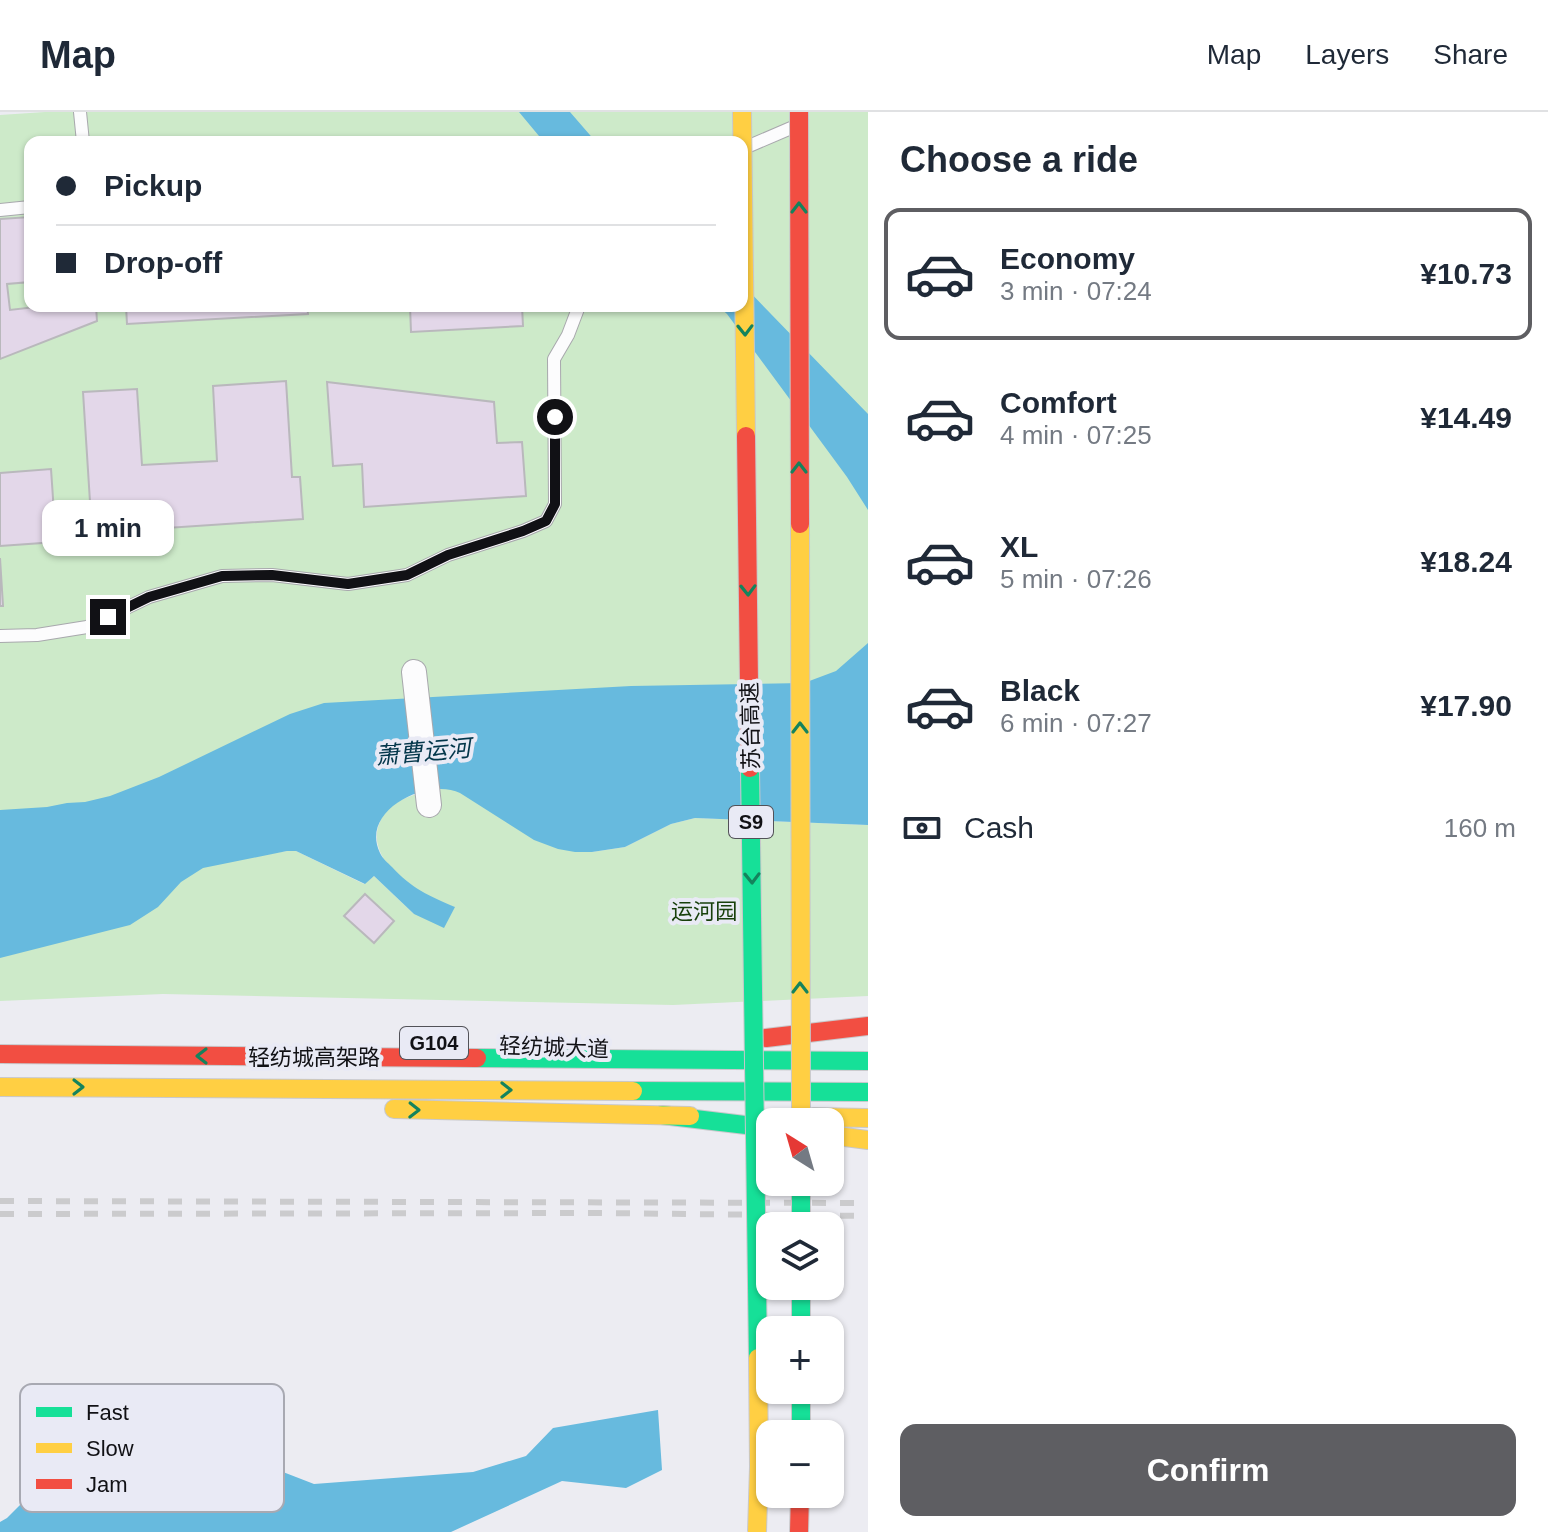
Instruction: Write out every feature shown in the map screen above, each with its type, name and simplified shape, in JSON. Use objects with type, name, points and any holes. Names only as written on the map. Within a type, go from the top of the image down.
[{"type":"main road","name":"苏台高速","points":[[742,112],[742,136]]},
{"type":"main road","name":"S9","points":[[801,1108],[806,115]]},
{"type":"main road","name":"苏台高速","points":[[745,312],[759,1467],[757,1532]]},
{"type":"main road","points":[[662,1051],[868,1026]]},
{"type":"main road","name":"轻纺城大道","points":[[297,1039],[662,1051],[868,1047]]},
{"type":"main road","name":"轻纺城高架路","points":[[0,1054],[868,1061]]},
{"type":"main road","name":"轻纺城高架路","points":[[0,1087],[868,1092]]},
{"type":"main road","points":[[0,1101],[252,1106]]},
{"type":"main road","points":[[378,1109],[868,1118]]},
{"type":"main road","points":[[662,1115],[756,1126]]},
{"type":"main road","points":[[844,1137],[868,1140]]},
{"type":"main road","points":[[799,1532],[800,1508]]},
{"type":"street","points":[[414,672],[429,805]]},
{"type":"lane","points":[[80,112],[82,136]]},
{"type":"lane","points":[[748,146],[806,115]]},
{"type":"lane","points":[[0,210],[24,208]]},
{"type":"lane","points":[[0,636],[37,635],[87,627],[149,597],[222,576],[272,575],[348,584],[407,575],[448,555],[546,521],[555,504],[554,359],[577,312]]},
{"type":"green space","points":[[45,112],[868,112],[868,703],[0,842],[0,115]]},
{"type":"green space","name":"运河园","points":[[453,789],[592,852],[625,847],[671,824],[695,818],[868,825],[868,996],[673,1005],[163,994],[0,1001],[0,949],[191,866],[296,851],[364,884],[374,876],[414,914],[454,907],[425,895],[396,874],[381,855],[377,833],[380,822],[391,807],[414,795]]},
{"type":"water","points":[[519,112],[570,112],[591,136],[539,136]]},
{"type":"water","points":[[748,290],[868,414],[868,510],[847,477],[725,312],[748,312]]},
{"type":"water","name":"萧曹运河","points":[[868,643],[868,825],[695,818],[671,824],[625,847],[575,852],[534,840],[460,793],[447,789],[431,790],[400,801],[388,811],[379,823],[376,837],[381,855],[406,881],[455,907],[444,928],[414,914],[374,876],[365,884],[296,851],[287,851],[203,868],[181,882],[158,907],[130,925],[0,958],[0,810],[47,807],[110,796],[159,777],[290,714],[324,703],[631,686],[804,683],[836,671]]},
{"type":"water","points":[[658,1410],[662,1470],[626,1488],[562,1481],[451,1532],[0,1532],[0,1522],[20,1505],[20,1512],[284,1512],[284,1472],[314,1484],[473,1472],[526,1456],[553,1428]]},
{"type":"building","points":[[24,217],[24,283],[7,284],[10,310],[96,312],[97,321],[0,359],[0,219]]},
{"type":"building","points":[[126,312],[308,314],[127,324]]},
{"type":"building","points":[[410,312],[522,312],[523,326],[411,332]]},
{"type":"building","points":[[286,381],[292,477],[300,477],[303,519],[92,533],[83,392],[137,389],[142,465],[217,461],[213,386]]},
{"type":"building","points":[[327,382],[494,402],[497,443],[522,442],[526,496],[364,507],[362,464],[333,466]]},
{"type":"building","points":[[51,469],[56,542],[0,546],[0,473]]},
{"type":"building","points":[[0,558],[3,606],[0,606]]},
{"type":"building","points":[[365,894],[394,921],[374,943],[344,916]]},
{"type":"railway","points":[[0,1201],[868,1203]]},
{"type":"railway","points":[[0,1214],[868,1216]]},
{"type":"traffic: fast","points":[[750,768],[757,1316]]},
{"type":"traffic: fast","points":[[477,1058],[868,1061]]},
{"type":"traffic: fast","points":[[633,1091],[868,1092]]},
{"type":"traffic: fast","points":[[662,1115],[756,1126]]},
{"type":"traffic: fast","points":[[801,1196],[801,1212]]},
{"type":"traffic: fast","points":[[801,1300],[801,1316]]},
{"type":"traffic: fast","points":[[801,1404],[801,1420]]},
{"type":"traffic: slow","points":[[742,112],[742,136]]},
{"type":"traffic: slow","points":[[744,312],[746,436]]},
{"type":"traffic: slow","points":[[800,524],[801,1108]]},
{"type":"traffic: slow","points":[[0,1087],[633,1091]]},
{"type":"traffic: slow","points":[[394,1109],[690,1116]]},
{"type":"traffic: slow","points":[[844,1118],[868,1118]]},
{"type":"traffic: slow","points":[[844,1137],[868,1140]]},
{"type":"traffic: slow","points":[[757,1532],[758,1404]]},
{"type":"traffic: jam","points":[[799,112],[800,524]]},
{"type":"traffic: jam","points":[[746,436],[750,768]]},
{"type":"traffic: jam","points":[[766,1038],[868,1026]]},
{"type":"traffic: jam","points":[[0,1054],[477,1058]]},
{"type":"traffic: jam","points":[[799,1532],[800,1508]]},
{"type":"route","points":[[108,617],[149,597],[222,576],[272,575],[348,584],[407,575],[448,555],[546,521],[555,504],[555,417]]}]
